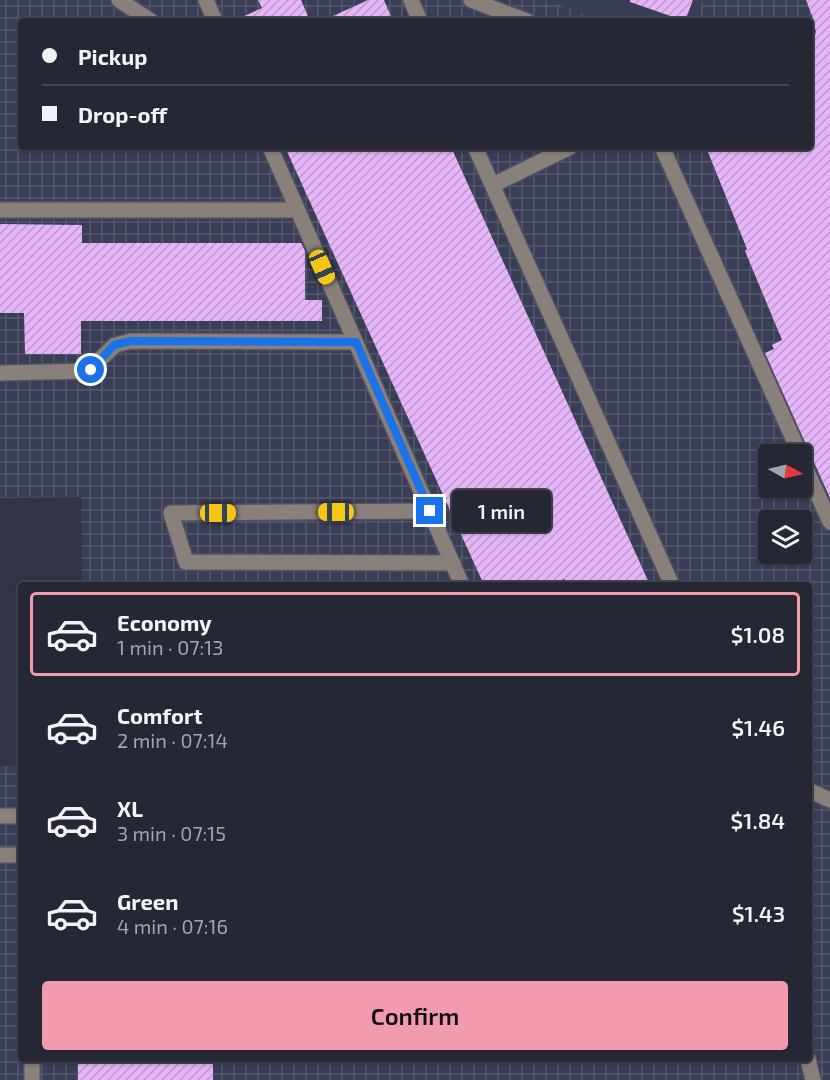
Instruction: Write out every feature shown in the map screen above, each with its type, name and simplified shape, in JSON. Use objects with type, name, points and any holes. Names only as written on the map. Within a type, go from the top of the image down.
[{"type":"lane","points":[[119,0],[146,18]]},
{"type":"lane","points":[[206,0],[214,18]]},
{"type":"lane","points":[[411,0],[419,18]]},
{"type":"lane","points":[[471,0],[519,18]]},
{"type":"lane","points":[[271,150],[461,582]]},
{"type":"lane","points":[[476,150],[671,582]]},
{"type":"lane","points":[[493,186],[564,150]]},
{"type":"lane","points":[[663,150],[795,444]]},
{"type":"lane","points":[[0,210],[297,210]]},
{"type":"lane","points":[[0,373],[88,372],[114,345],[131,341],[356,342]]},
{"type":"lane","points":[[812,482],[830,522]]},
{"type":"lane","points":[[430,511],[171,513],[186,562],[453,563]]},
{"type":"lane","points":[[812,792],[830,800]]},
{"type":"lane","points":[[0,816],[18,816]]},
{"type":"lane","points":[[0,855],[18,855]]},
{"type":"lane","points":[[32,1062],[32,1080]]},
{"type":"lane","points":[[809,1062],[813,1080]]},
{"type":"shaded area","points":[[0,0],[547,0],[593,18],[18,18],[18,150],[813,150],[813,18],[697,18],[703,0],[830,0],[830,1080],[0,1080],[0,766],[18,766],[18,1062],[812,1062],[812,582],[82,582],[81,497],[0,498]]},
{"type":"shaded area","points":[[547,0],[703,0],[697,18],[593,18]]},
{"type":"building","points":[[258,0],[301,0],[309,18],[240,18],[262,8]]},
{"type":"building","points":[[368,0],[384,0],[392,18],[329,18]]},
{"type":"building","points":[[630,0],[693,0],[686,18],[676,18],[630,2]]},
{"type":"building","points":[[806,0],[830,0],[830,498],[812,458],[812,444],[806,444],[765,353],[774,349],[772,345],[782,340],[745,251],[747,249],[707,150],[813,150],[813,40],[816,32]]},
{"type":"building","points":[[286,150],[452,150],[649,582],[565,582],[564,579],[558,582],[483,582]]},
{"type":"building","points":[[0,224],[82,225],[82,243],[301,243],[305,251],[305,300],[322,300],[322,321],[81,321],[81,354],[25,354],[24,313],[0,313]]},
{"type":"building","points":[[78,1062],[213,1062],[213,1080],[78,1080]]},
{"type":"route","points":[[91,370],[114,345],[131,341],[356,342],[430,511]]}]
